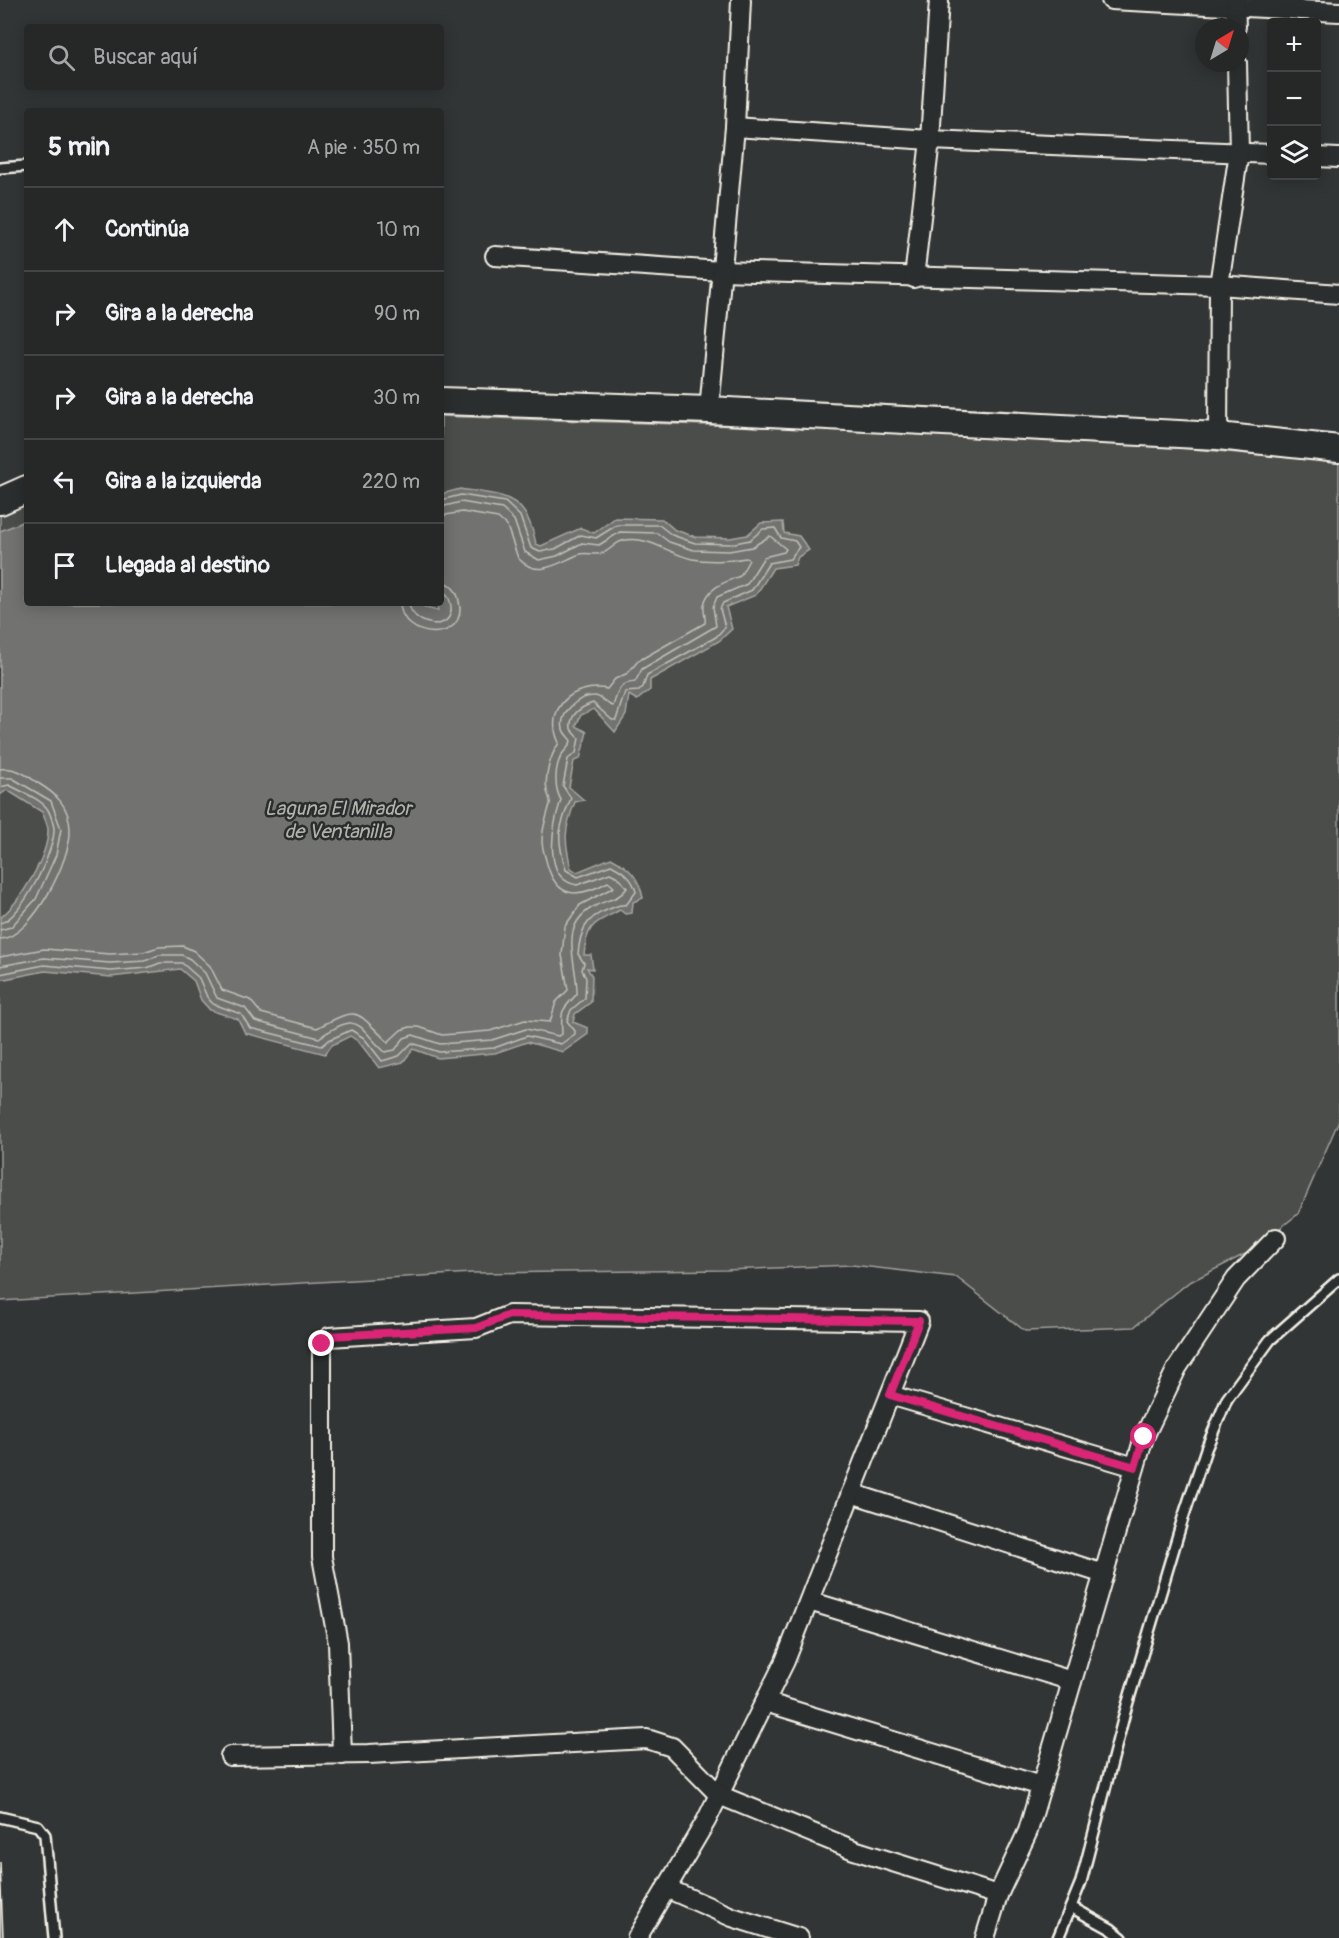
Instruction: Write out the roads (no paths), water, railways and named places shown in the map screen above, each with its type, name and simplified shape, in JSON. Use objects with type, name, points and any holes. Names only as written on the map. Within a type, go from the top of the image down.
[{"type":"street","points":[[709,410],[735,127],[741,0]]},
{"type":"street","points":[[914,278],[930,140],[939,0]]},
{"type":"street","points":[[1111,0],[1235,3],[1339,12]]},
{"type":"street","points":[[1235,3],[1236,18]]},
{"type":"street","points":[[1218,436],[1219,285],[1239,152],[1237,72]]},
{"type":"street","points":[[735,127],[930,140],[1267,154]]},
{"type":"street","points":[[1321,157],[1339,158]]},
{"type":"street","points":[[495,256],[721,271],[1219,285],[1339,294]]},
{"type":"street","points":[[444,401],[709,410],[1218,436],[1339,448]]},
{"type":"street","points":[[0,501],[24,490]]},
{"type":"street","points":[[985,1938],[998,1895],[1028,1831],[1144,1437],[1177,1368],[1236,1279],[1276,1238]]},
{"type":"street","points":[[342,1755],[338,1643],[322,1557],[322,1344],[329,1336],[476,1328],[509,1315],[919,1321],[785,1661],[719,1795],[637,1938]]},
{"type":"street","points":[[890,1395],[1135,1467]]},
{"type":"street","points":[[851,1493],[1104,1574]]},
{"type":"street","points":[[808,1601],[1072,1681]]},
{"type":"street","points":[[765,1702],[1041,1786]]},
{"type":"street","points":[[230,1756],[342,1755],[648,1739],[672,1747],[719,1795],[854,1850],[998,1895]]},
{"type":"street","points":[[666,1888],[732,1917],[798,1938]]},
{"type":"lane","points":[[0,168],[24,166]]},
{"type":"lane","points":[[1058,1938],[1081,1882],[1125,1712],[1183,1518],[1206,1449],[1227,1399],[1270,1340],[1339,1279]]},
{"type":"lane","points":[[0,1816],[38,1826],[45,1835],[54,1938]]},
{"type":"lane","points":[[1071,1907],[1122,1938]]},
{"type":"water","name":"Laguna El Mirador de Ventanilla","points":[[460,489],[489,493],[511,500],[526,515],[536,544],[541,546],[581,528],[594,533],[615,518],[662,519],[675,530],[696,537],[730,538],[747,535],[761,523],[783,522],[784,533],[799,536],[809,550],[798,557],[795,565],[773,568],[756,595],[726,607],[732,629],[719,641],[650,680],[650,690],[637,700],[629,695],[626,715],[615,732],[594,709],[581,715],[576,726],[587,732],[580,759],[574,761],[569,787],[584,800],[575,802],[567,828],[566,842],[571,868],[577,872],[611,858],[633,874],[643,898],[633,902],[632,913],[625,914],[620,910],[604,918],[593,926],[587,936],[584,955],[591,955],[593,969],[587,968],[592,976],[591,1002],[575,1014],[573,1022],[588,1028],[588,1034],[563,1052],[527,1042],[495,1053],[438,1058],[413,1049],[403,1062],[379,1068],[359,1042],[350,1036],[332,1045],[325,1054],[245,1033],[238,1019],[210,1010],[201,1000],[194,981],[180,969],[111,977],[45,971],[0,980],[0,918],[16,901],[32,878],[47,841],[48,830],[42,812],[7,790],[0,795],[0,531],[24,521],[24,606],[424,606],[438,611],[437,606],[444,606],[444,493]]}]
